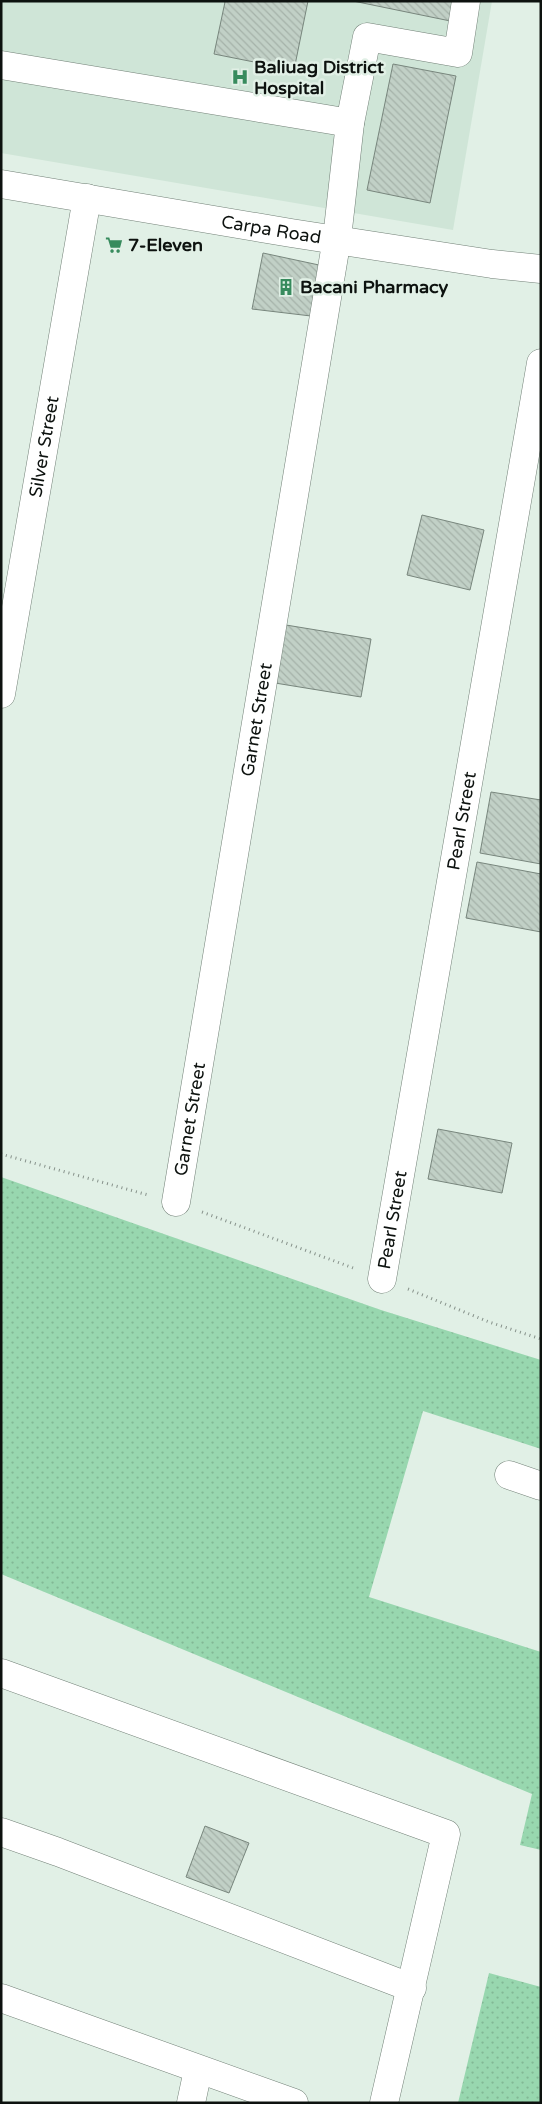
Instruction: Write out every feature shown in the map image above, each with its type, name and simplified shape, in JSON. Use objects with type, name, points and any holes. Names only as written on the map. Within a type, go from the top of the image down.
[{"type":"street","name":"Garnet Street","points":[[176,1202],[337,238],[350,123],[367,37],[458,53],[466,1]]},
{"type":"street","points":[[1,65],[350,123]]},
{"type":"street","name":"Carpa Road","points":[[1,184],[291,233],[337,238],[492,264],[541,269]]},
{"type":"street","name":"Silver Street","points":[[1,694],[87,198]]},
{"type":"street","name":"Pearl Street","points":[[382,1279],[541,363]]},
{"type":"street","points":[[509,1475],[541,1486]]},
{"type":"street","points":[[1,1673],[446,1834],[384,2103]]},
{"type":"street","points":[[1,1832],[58,1852],[412,1988]]},
{"type":"street","points":[[1,1998],[294,2103]]},
{"type":"street","points":[[191,2103],[198,2070]]},
{"type":"path","points":[[1,1154],[176,1202],[382,1279],[489,1322],[541,1339]]},
{"type":"shaded area","name":"Baliuag District Hospital","points":[[1,1],[492,1],[453,230],[1,153]]},
{"type":"green space","points":[[1,1177],[381,1310],[541,1360],[541,1449],[423,1411],[369,1597],[541,1652],[541,1850],[520,1845],[532,1794],[1,1574]]},
{"type":"green space","points":[[489,1973],[541,1987],[541,2103],[458,2103]]},
{"type":"building","points":[[222,1],[308,1],[294,70],[214,54],[225,2]]},
{"type":"building","points":[[353,1],[469,1],[465,24]]},
{"type":"building","points":[[393,64],[456,76],[430,203],[367,190]]},
{"type":"building","name":"Bacani Pharmacy","points":[[263,253],[319,265],[311,316],[252,309]]},
{"type":"building","points":[[422,515],[484,530],[470,590],[407,575]]},
{"type":"building","points":[[286,625],[371,639],[361,697],[275,683]]},
{"type":"building","points":[[491,792],[541,800],[541,864],[480,853]]},
{"type":"building","points":[[477,862],[541,874],[541,932],[466,918]]},
{"type":"building","points":[[438,1129],[512,1143],[502,1193],[428,1179]]},
{"type":"building","points":[[205,1826],[249,1843],[229,1893],[186,1877]]},
{"type":"place","name":"Baliuag District Hospital","points":[[240,77]]},
{"type":"place","name":"7-Eleven","points":[[114,245]]},
{"type":"place","name":"Bacani Pharmacy","points":[[286,287]]}]
